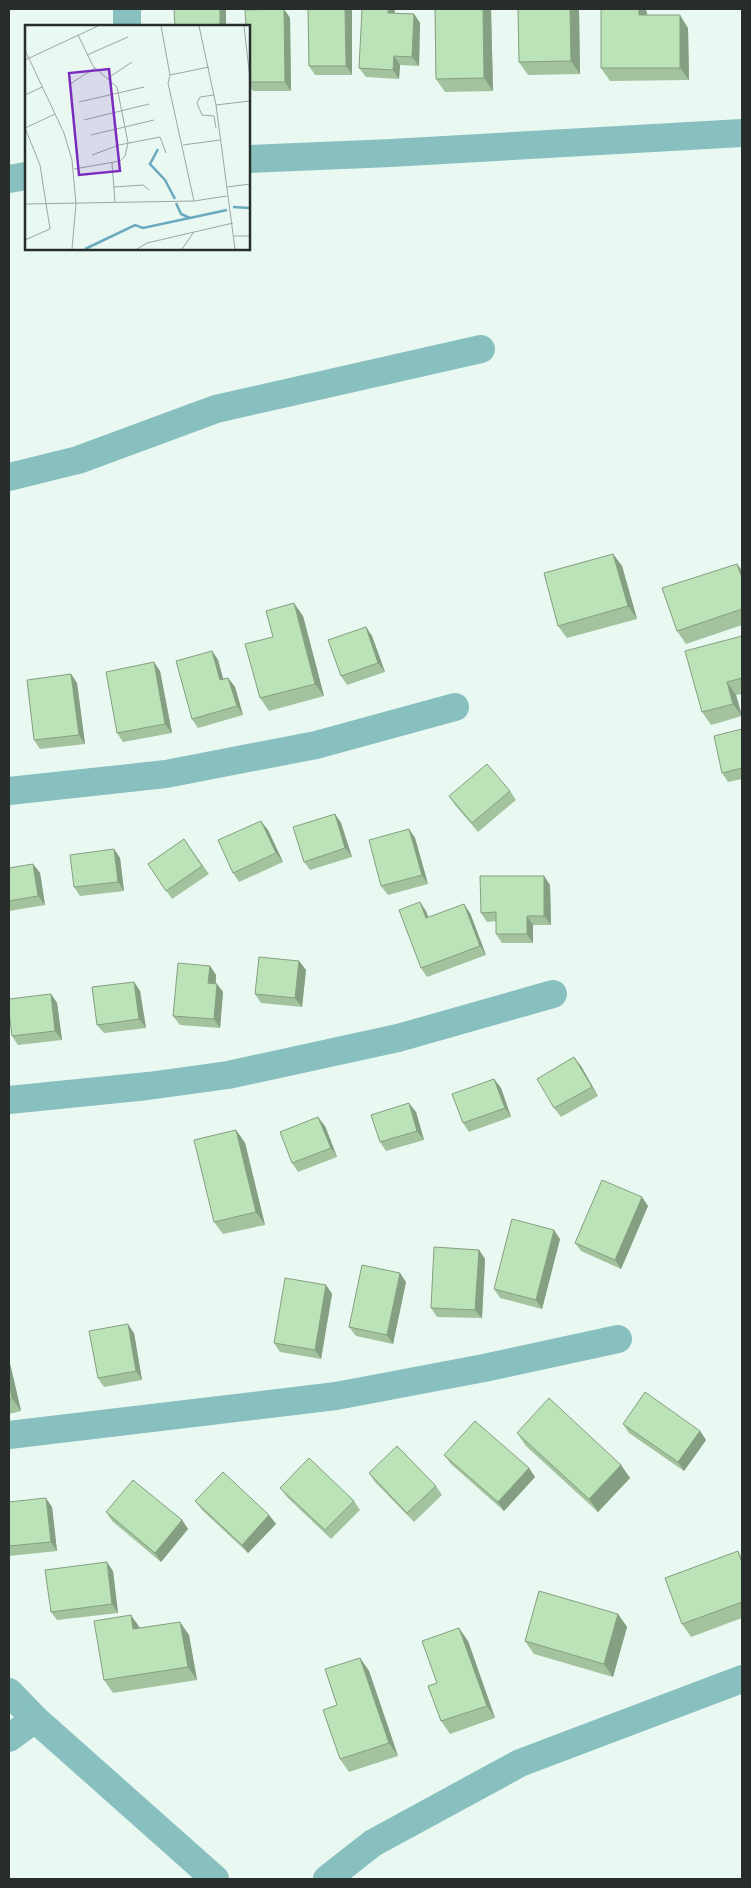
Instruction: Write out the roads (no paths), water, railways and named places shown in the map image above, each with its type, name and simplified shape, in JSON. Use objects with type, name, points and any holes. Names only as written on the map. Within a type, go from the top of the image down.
[{"type":"street","points":[[126,25],[127,9]]},
{"type":"street","points":[[250,159],[400,153],[742,133]]},
{"type":"street","points":[[9,179],[25,176]]},
{"type":"street","points":[[9,477],[78,460],[216,410],[481,349]]},
{"type":"street","points":[[9,791],[166,774],[316,745],[455,707]]},
{"type":"street","points":[[9,1100],[228,1076],[398,1038],[553,994]]},
{"type":"street","points":[[9,1435],[336,1396],[484,1368],[618,1339]]},
{"type":"street","points":[[327,1879],[373,1842],[520,1763],[742,1679]]},
{"type":"street","points":[[9,1692],[35,1719],[215,1879]]},
{"type":"street","points":[[9,1738],[35,1719]]}]
